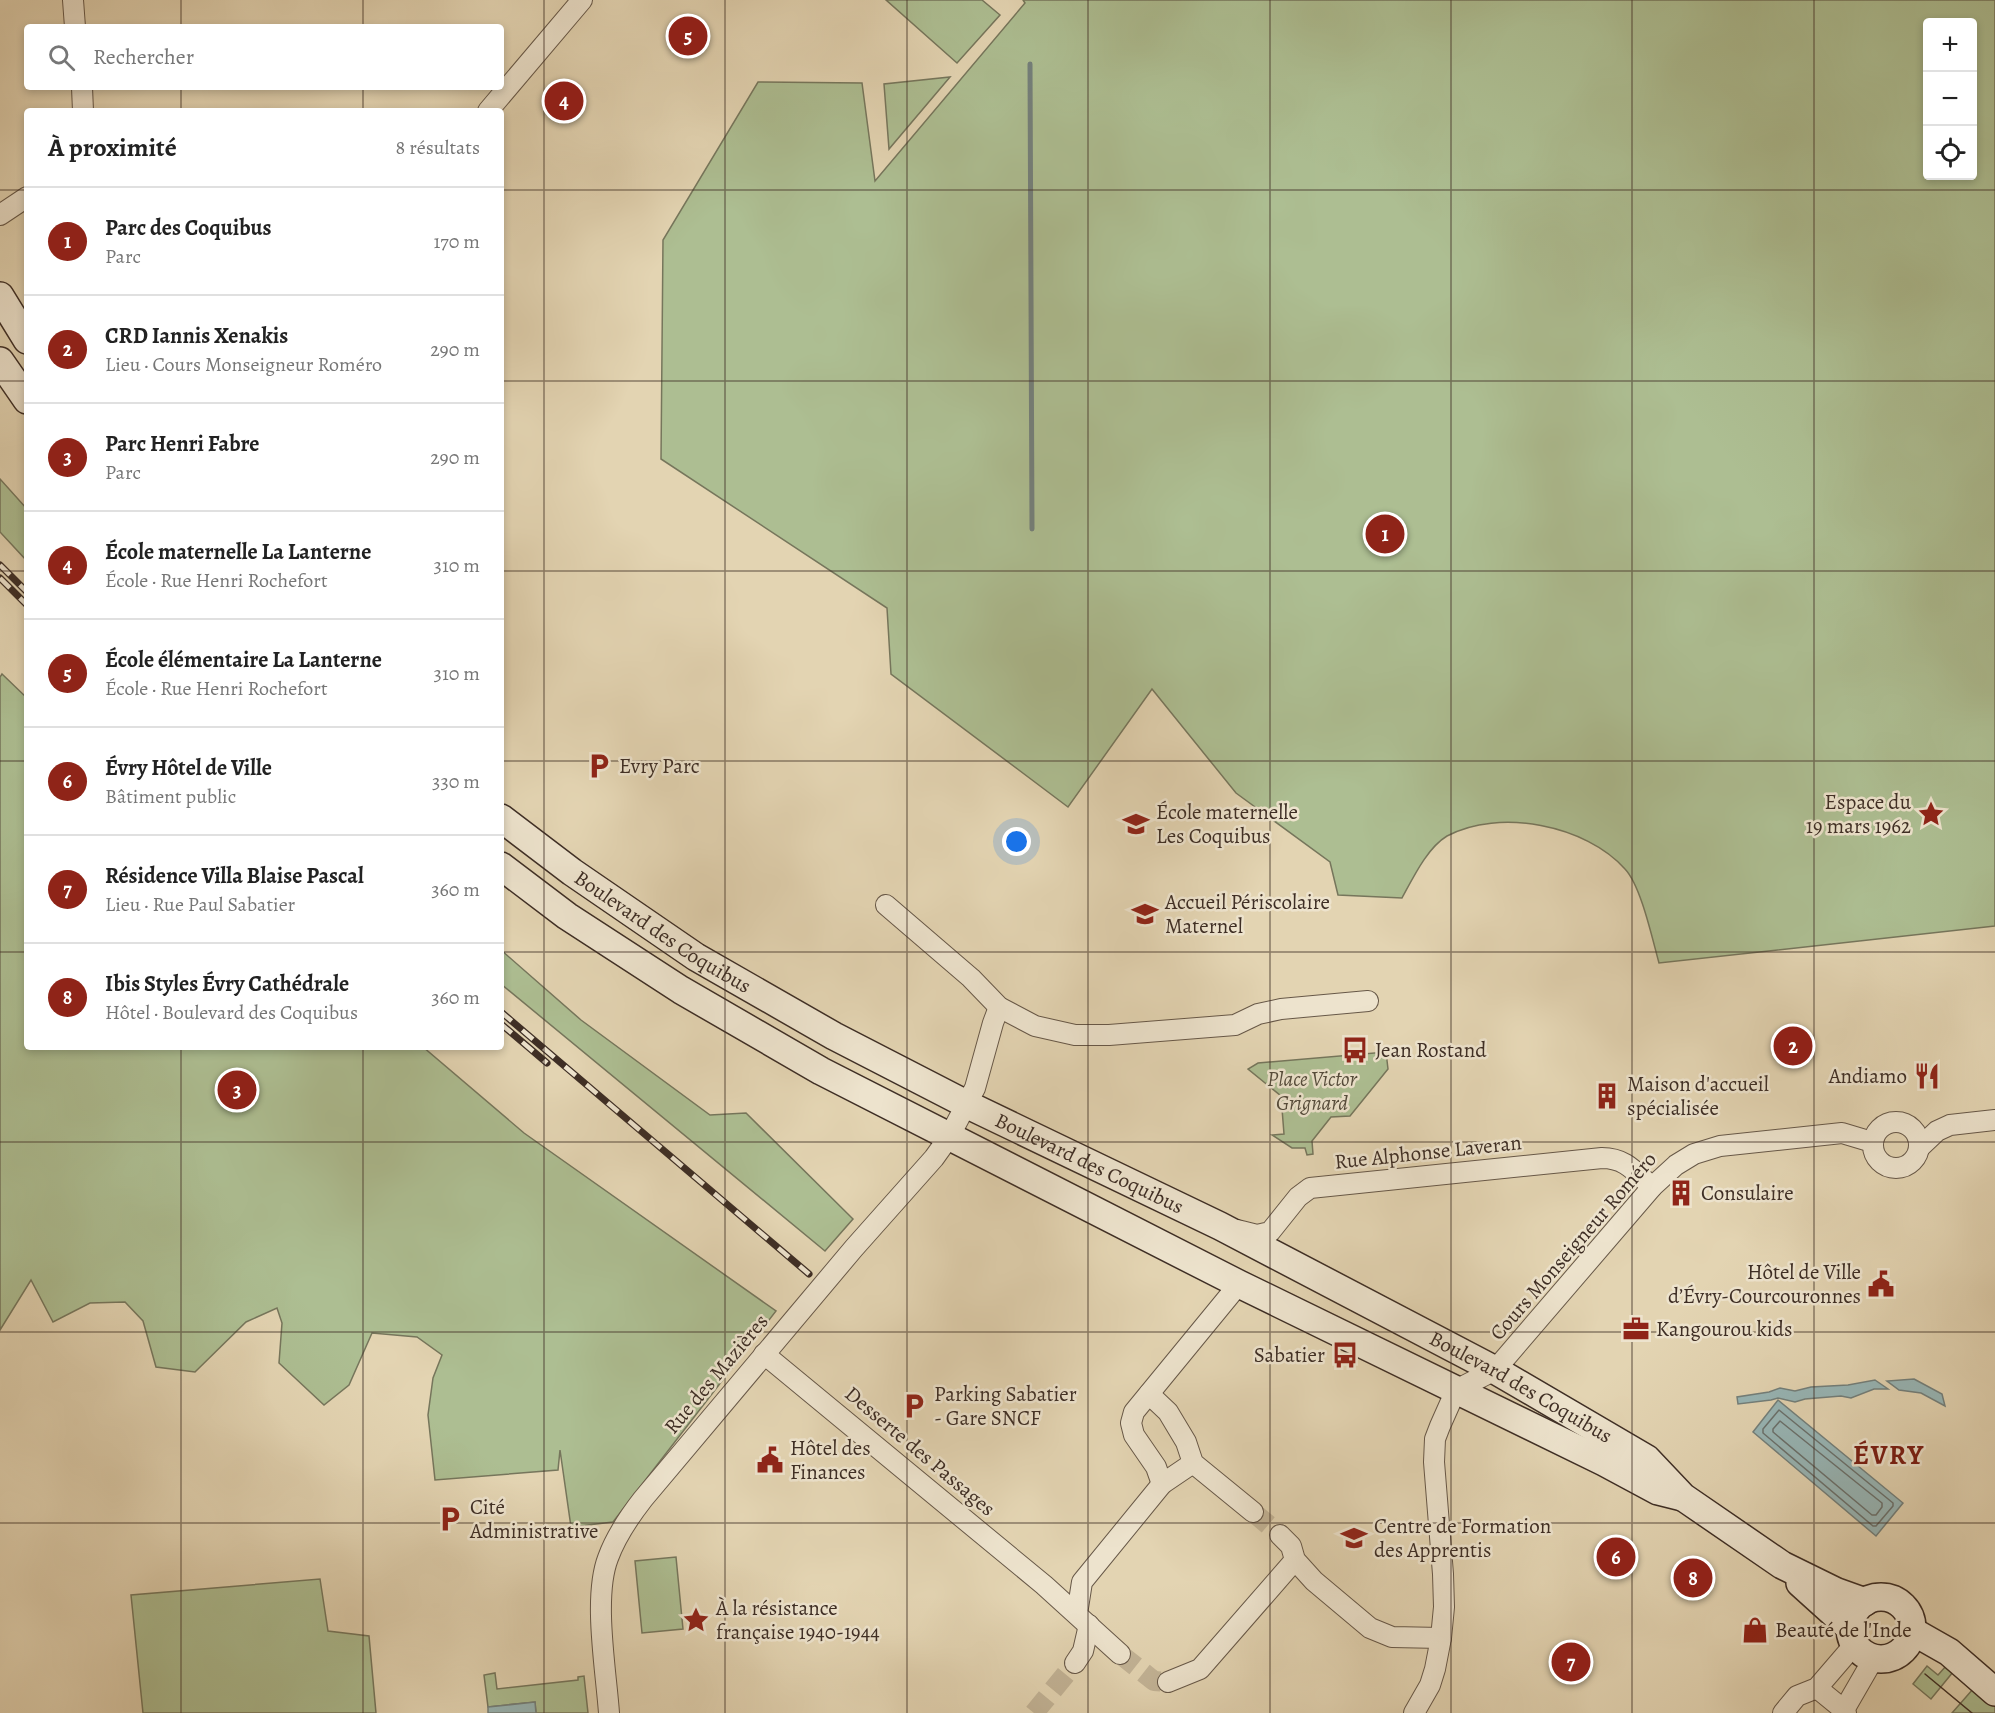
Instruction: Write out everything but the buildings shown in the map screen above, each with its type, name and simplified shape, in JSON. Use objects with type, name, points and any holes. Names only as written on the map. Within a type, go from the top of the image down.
[{"type":"main road","points":[[0,296],[24,335]]},
{"type":"main road","points":[[0,361],[24,396]]},
{"type":"main road","name":"Boulevard des Coquibus","points":[[504,820],[572,872],[696,957],[834,1036],[966,1104],[1220,1226],[1496,1370],[1647,1459],[1683,1497],[1782,1565],[1838,1592],[1865,1602]]},
{"type":"main road","name":"Boulevard des Coquibus","points":[[504,868],[567,916],[681,990],[821,1071],[1239,1284],[1604,1462],[1658,1491],[1683,1497]]},
{"type":"main road","name":"Boulevard des Coquibus","points":[[1782,1565],[1860,1644]]},
{"type":"main road","points":[[1881,1598],[1892,1599],[1907,1612],[1912,1631],[1910,1641],[1904,1649],[1887,1659],[1860,1644],[1852,1619],[1857,1609],[1865,1602],[1881,1598]]},
{"type":"main road","points":[[1912,1631],[1948,1652],[1995,1692]]},
{"type":"street","points":[[73,0],[75,24]]},
{"type":"street","points":[[491,108],[582,0]]},
{"type":"street","points":[[82,90],[83,108]]},
{"type":"street","points":[[0,215],[24,199]]},
{"type":"street","points":[[886,906],[970,978],[999,1007],[1035,1026],[1075,1035],[1109,1035],[1235,1025],[1258,1014],[1281,1009],[1368,1001]]},
{"type":"street","name":"Rue des Mazières","points":[[609,1713],[601,1587],[607,1559],[616,1538],[635,1508],[764,1354],[934,1158],[949,1137],[975,1088],[999,1007]]},
{"type":"street","points":[[1916,1138],[1950,1125],[1995,1120]]},
{"type":"street","points":[[1891,1122],[1903,1123],[1916,1138],[1915,1160],[1898,1169],[1885,1166],[1876,1158],[1872,1142],[1878,1129],[1891,1122]]},
{"type":"street","name":"Cours Monseigneur Roméro","points":[[1456,1390],[1496,1370],[1652,1187],[1676,1165],[1694,1154],[1720,1146],[1842,1133],[1872,1142]]},
{"type":"street","name":"Rue Alphonse Laveran","points":[[1220,1226],[1257,1235],[1270,1232],[1298,1197],[1310,1188],[1602,1158],[1615,1158],[1625,1163],[1652,1187]]},
{"type":"street","points":[[1162,1484],[1156,1467],[1134,1435],[1131,1423],[1134,1412],[1239,1284]]},
{"type":"street","name":"Desserte des Passages","points":[[764,1354],[1044,1585],[1120,1654]]},
{"type":"street","points":[[1414,1713],[1430,1685],[1442,1638],[1443,1574],[1434,1462],[1436,1439],[1456,1390]]},
{"type":"street","points":[[1149,1394],[1168,1412],[1186,1442],[1193,1463],[1253,1512]]},
{"type":"street","points":[[1075,1663],[1083,1651],[1082,1582],[1162,1484],[1193,1463]]},
{"type":"street","points":[[1280,1535],[1292,1546],[1295,1560],[1370,1628],[1392,1637],[1442,1638]]},
{"type":"street","points":[[1168,1682],[1200,1669],[1295,1560]]},
{"type":"street","points":[[1044,1585],[1082,1582]]},
{"type":"street","points":[[1783,1713],[1797,1696],[1817,1688],[1860,1644]]},
{"type":"street","points":[[1817,1688],[1845,1712],[1860,1644]]},
{"type":"green space","points":[[886,0],[982,0],[1000,15],[957,63]]},
{"type":"green space","points":[[1023,0],[1995,0],[1995,926],[1659,963],[1641,900],[1625,869],[1588,841],[1541,826],[1516,823],[1491,823],[1447,836],[1427,856],[1402,898],[1338,895],[1330,862],[1236,793],[1152,689],[1068,807],[891,674],[887,608],[661,459],[663,240],[758,82],[862,83],[875,181],[1025,3]]},
{"type":"green space","points":[[950,77],[889,149],[884,84]]},
{"type":"green space","points":[[0,479],[24,506],[24,558],[0,532]]},
{"type":"green space","points":[[2,674],[24,695],[24,1050],[427,1050],[524,1133],[776,1311],[613,1522],[571,1527],[560,1450],[558,1470],[435,1480],[428,1415],[433,1378],[442,1355],[417,1337],[372,1333],[349,1385],[324,1405],[279,1363],[282,1323],[277,1308],[246,1322],[195,1372],[156,1367],[143,1321],[125,1302],[90,1303],[53,1322],[31,1280],[0,1330],[0,677]]},
{"type":"green space","points":[[504,953],[581,1020],[710,1115],[746,1113],[853,1219],[825,1251],[504,986]]},
{"type":"green space","name":"Place Victor Grignard","points":[[1386,1052],[1388,1069],[1350,1116],[1331,1117],[1312,1141],[1313,1154],[1307,1155],[1305,1148],[1292,1148],[1272,1135],[1284,1134],[1281,1096],[1248,1069],[1258,1063]]},
{"type":"green space","points":[[676,1557],[683,1629],[642,1633],[635,1561]]},
{"type":"green space","points":[[320,1579],[328,1631],[369,1636],[376,1713],[143,1713],[131,1595]]},
{"type":"green space","points":[[1927,1666],[1938,1675],[1946,1666],[1953,1672],[1931,1699],[1913,1684]]},
{"type":"green space","points":[[495,1673],[497,1689],[578,1680],[578,1677],[584,1676],[588,1713],[536,1713],[535,1702],[488,1707],[484,1675]]},
{"type":"green space","points":[[1973,1689],[1995,1706],[1995,1713],[1952,1713]]},
{"type":"water","points":[[1914,1379],[1942,1394],[1945,1406],[1921,1393],[1899,1390],[1887,1381]]},
{"type":"water","points":[[1875,1380],[1888,1389],[1874,1389],[1851,1398],[1841,1396],[1795,1402],[1778,1398],[1738,1404],[1737,1397],[1780,1388],[1795,1391]]},
{"type":"water","points":[[1778,1400],[1903,1503],[1876,1536],[1753,1432]]},
{"type":"water","points":[[535,1702],[536,1713],[488,1713],[488,1707]]},
{"type":"waterway","points":[[1030,64],[1032,529]]},
{"type":"tunnel","points":[[1253,1512],[1280,1535]]},
{"type":"tunnel","points":[[1120,1654],[1154,1681],[1168,1682]]},
{"type":"tunnel","points":[[1034,1713],[1075,1663]]},
{"type":"tram line","points":[[1925,1674],[1972,1713]]},
{"type":"railway","points":[[0,565],[24,589]]},
{"type":"railway","points":[[0,578],[24,602]]},
{"type":"railway","points":[[504,1015],[809,1274]]},
{"type":"railway","points":[[504,1027],[547,1063]]},
{"type":"place","name":"École élémentaire La Lanterne","points":[[688,36]]},
{"type":"place","name":"École maternelle La Lanterne","points":[[564,101]]},
{"type":"place","name":"Parc des Coquibus","points":[[1385,534]]},
{"type":"place","name":"Evry Parc","points":[[599,766]]},
{"type":"place","name":"Espace du 19 mars 1962","points":[[1931,814]]},
{"type":"place","name":"École maternelle Les Coquibus","points":[[1136,824]]},
{"type":"place","name":"Accueil Périscolaire Maternel","points":[[1145,914]]},
{"type":"place","name":"CRD Iannis Xenakis","points":[[1793,1046]]},
{"type":"place","name":"Jean Rostand","points":[[1355,1050]]},
{"type":"place","name":"Andiamo","points":[[1927,1076]]},
{"type":"place","name":"Parc Henri Fabre","points":[[237,1090]]},
{"type":"place","name":"Maison d'accueil spécialisée","points":[[1607,1096]]},
{"type":"place","name":"Consulaire","points":[[1681,1193]]},
{"type":"place","name":"Hôtel de Ville d’Évry-Courcouronnes","points":[[1881,1284]]},
{"type":"place","name":"Kangourou kids","points":[[1636,1329]]},
{"type":"place","name":"Sabatier","points":[[1345,1355]]},
{"type":"place","name":"Parking Sabatier - Gare SNCF","points":[[914,1406]]},
{"type":"place","name":"Hôtel des Finances","points":[[770,1460]]},
{"type":"place","name":"Cité Administrative","points":[[450,1519]]},
{"type":"place","name":"Centre de Formation des Apprentis","points":[[1354,1538]]},
{"type":"place","name":"Évry Hôtel de Ville","points":[[1616,1557]]},
{"type":"place","name":"Ibis Styles Évry Cathédrale","points":[[1693,1578]]},
{"type":"place","name":"À la résistance française 1940-1944","points":[[696,1620]]},
{"type":"place","name":"Beauté de l'Inde","points":[[1755,1630]]},
{"type":"place","name":"Résidence Villa Blaise Pascal","points":[[1571,1662]]},
{"type":"district","name":"ÉVRY","points":[[1889,1455]]}]
